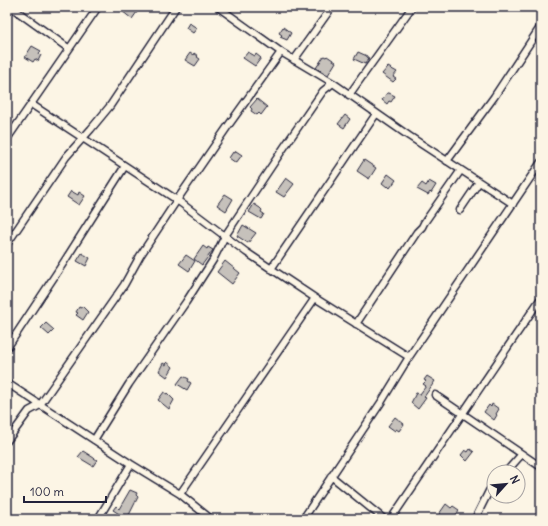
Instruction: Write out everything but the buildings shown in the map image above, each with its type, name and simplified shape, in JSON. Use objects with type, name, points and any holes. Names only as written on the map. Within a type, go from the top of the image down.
[{"type":"street","points":[[7,14],[12,7],[68,48]]},
{"type":"street","points":[[7,139],[68,48],[98,7]]},
{"type":"street","points":[[7,244],[66,157],[110,106],[176,7]]},
{"type":"street","points":[[218,7],[281,52],[333,83],[376,114],[513,204]]},
{"type":"street","points":[[294,60],[332,7]]},
{"type":"street","points":[[349,95],[412,7]]},
{"type":"street","points":[[447,161],[494,97],[541,26]]},
{"type":"street","points":[[7,441],[29,412],[40,405],[124,285],[140,256],[232,119],[281,52]]},
{"type":"street","points":[[94,440],[129,384],[209,266],[225,236],[323,91],[333,83]]},
{"type":"street","points":[[31,104],[177,200],[270,269],[409,357]]},
{"type":"street","points":[[270,269],[376,114]]},
{"type":"street","points":[[303,519],[409,357],[513,204],[538,172],[541,162]]},
{"type":"street","points":[[7,348],[125,166]]},
{"type":"street","points":[[356,324],[417,232],[461,170]]},
{"type":"street","points":[[460,210],[479,182]]},
{"type":"street","points":[[180,494],[315,298]]},
{"type":"street","points":[[391,519],[541,298]]},
{"type":"street","points":[[7,383],[131,464],[180,494],[211,519]]},
{"type":"street","points":[[435,395],[541,467]]},
{"type":"street","points":[[513,464],[522,454]]},
{"type":"street","points":[[98,519],[131,464]]},
{"type":"street","points":[[331,476],[384,519]]},
{"type":"street","points":[[475,519],[486,497]]}]
